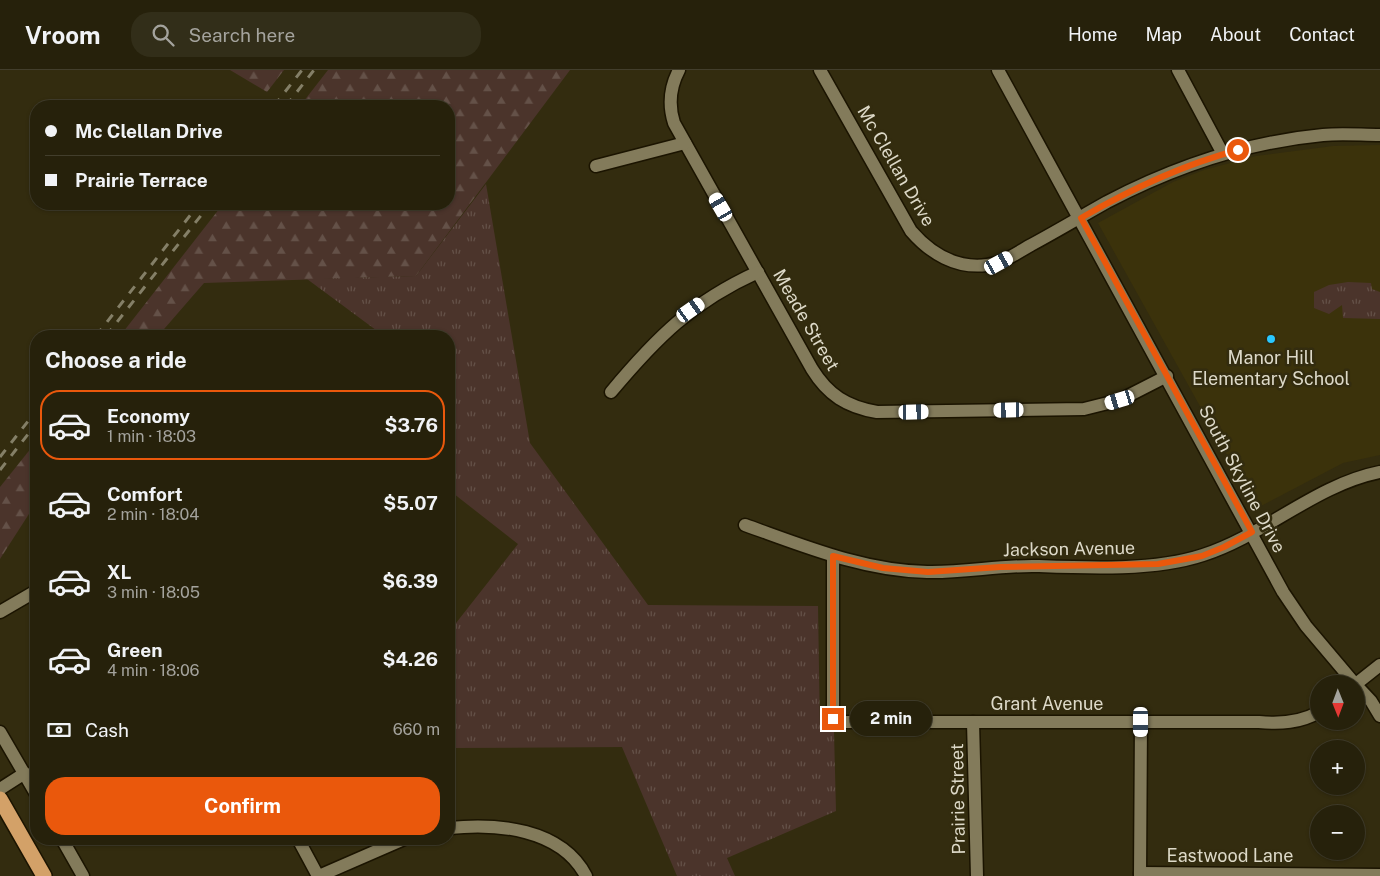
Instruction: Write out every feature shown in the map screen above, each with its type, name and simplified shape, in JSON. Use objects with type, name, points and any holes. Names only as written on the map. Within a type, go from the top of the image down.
[{"type":"highway","points":[[0,800],[44,876]]},
{"type":"street","name":"Meade Street","points":[[679,70],[670,94],[670,108],[674,122],[821,383],[838,399],[861,410],[877,412],[1084,409],[1120,400],[1167,376]]},
{"type":"street","name":"Mc Clellan Drive","points":[[820,70],[911,231],[931,251],[944,258],[970,266],[999,263],[1141,185],[1223,154],[1294,138],[1325,135],[1380,135]]},
{"type":"street","name":"South Skyline Drive","points":[[998,70],[1081,218],[1283,592],[1306,626],[1348,675]]},
{"type":"street","points":[[1178,70],[1223,154]]},
{"type":"street","points":[[596,166],[685,143]]},
{"type":"street","points":[[612,392],[650,346],[672,326],[709,297],[758,272]]},
{"type":"street","name":"Jackson Avenue","points":[[745,525],[833,556],[883,568],[928,572],[1000,567],[1158,564],[1202,556],[1224,547],[1334,487],[1380,472]]},
{"type":"street","name":"Grant Avenue","points":[[833,556],[833,719],[840,722],[1281,723],[1310,716]]},
{"type":"street","points":[[0,612],[30,594]]},
{"type":"street","points":[[1365,677],[1380,665]]},
{"type":"street","name":"South Skyline Drive","points":[[1365,694],[1380,716]]},
{"type":"street","name":"Prairie Street","points":[[973,722],[977,876]]},
{"type":"street","points":[[1140,875],[1141,722]]},
{"type":"street","points":[[0,732],[30,784]]},
{"type":"street","points":[[0,789],[24,773]]},
{"type":"street","points":[[455,827],[480,825],[500,826],[542,838],[579,862],[586,876]]},
{"type":"street","points":[[65,845],[83,876]]},
{"type":"street","points":[[301,845],[319,876],[390,845]]},
{"type":"street","name":"Eastwood Lane","points":[[1140,875],[1380,875]]},
{"type":"shaded area","name":"Manor Hill Elementary School","points":[[1380,145],[1380,455],[1343,463],[1261,506],[1255,505],[1098,223],[1173,182],[1204,170],[1256,156],[1333,146]]},
{"type":"green space","points":[[230,70],[284,70],[267,92]]},
{"type":"green space","points":[[328,70],[570,70],[416,276],[204,283],[163,330],[125,330],[218,210],[455,210],[455,100],[305,100]]},
{"type":"green space","points":[[486,184],[530,443],[648,605],[818,606],[820,732],[834,732],[836,811],[727,858],[735,876],[677,876],[622,747],[455,748],[455,624],[518,544],[455,495],[455,330],[376,330],[307,279],[416,276]]},
{"type":"green space","points":[[1348,282],[1371,283],[1372,289],[1380,292],[1380,319],[1343,318],[1342,305],[1329,314],[1314,308],[1314,292],[1329,285]]},
{"type":"green space","points":[[30,450],[30,512],[0,559],[0,487]]},
{"type":"railway","points":[[279,100],[302,70]]},
{"type":"railway","points":[[291,100],[314,70]]},
{"type":"railway","points":[[101,330],[194,210]]},
{"type":"railway","points":[[111,330],[205,210]]},
{"type":"railway","points":[[0,457],[30,419]]},
{"type":"railway","points":[[0,470],[30,432]]},
{"type":"place","name":"Manor Hill Elementary School","points":[[1271,339]]},
{"type":"route","points":[[833,719],[833,556],[883,568],[928,572],[954,572],[1000,567],[1158,564],[1202,556],[1252,532],[1081,218],[1141,185],[1176,170],[1238,150]]}]
